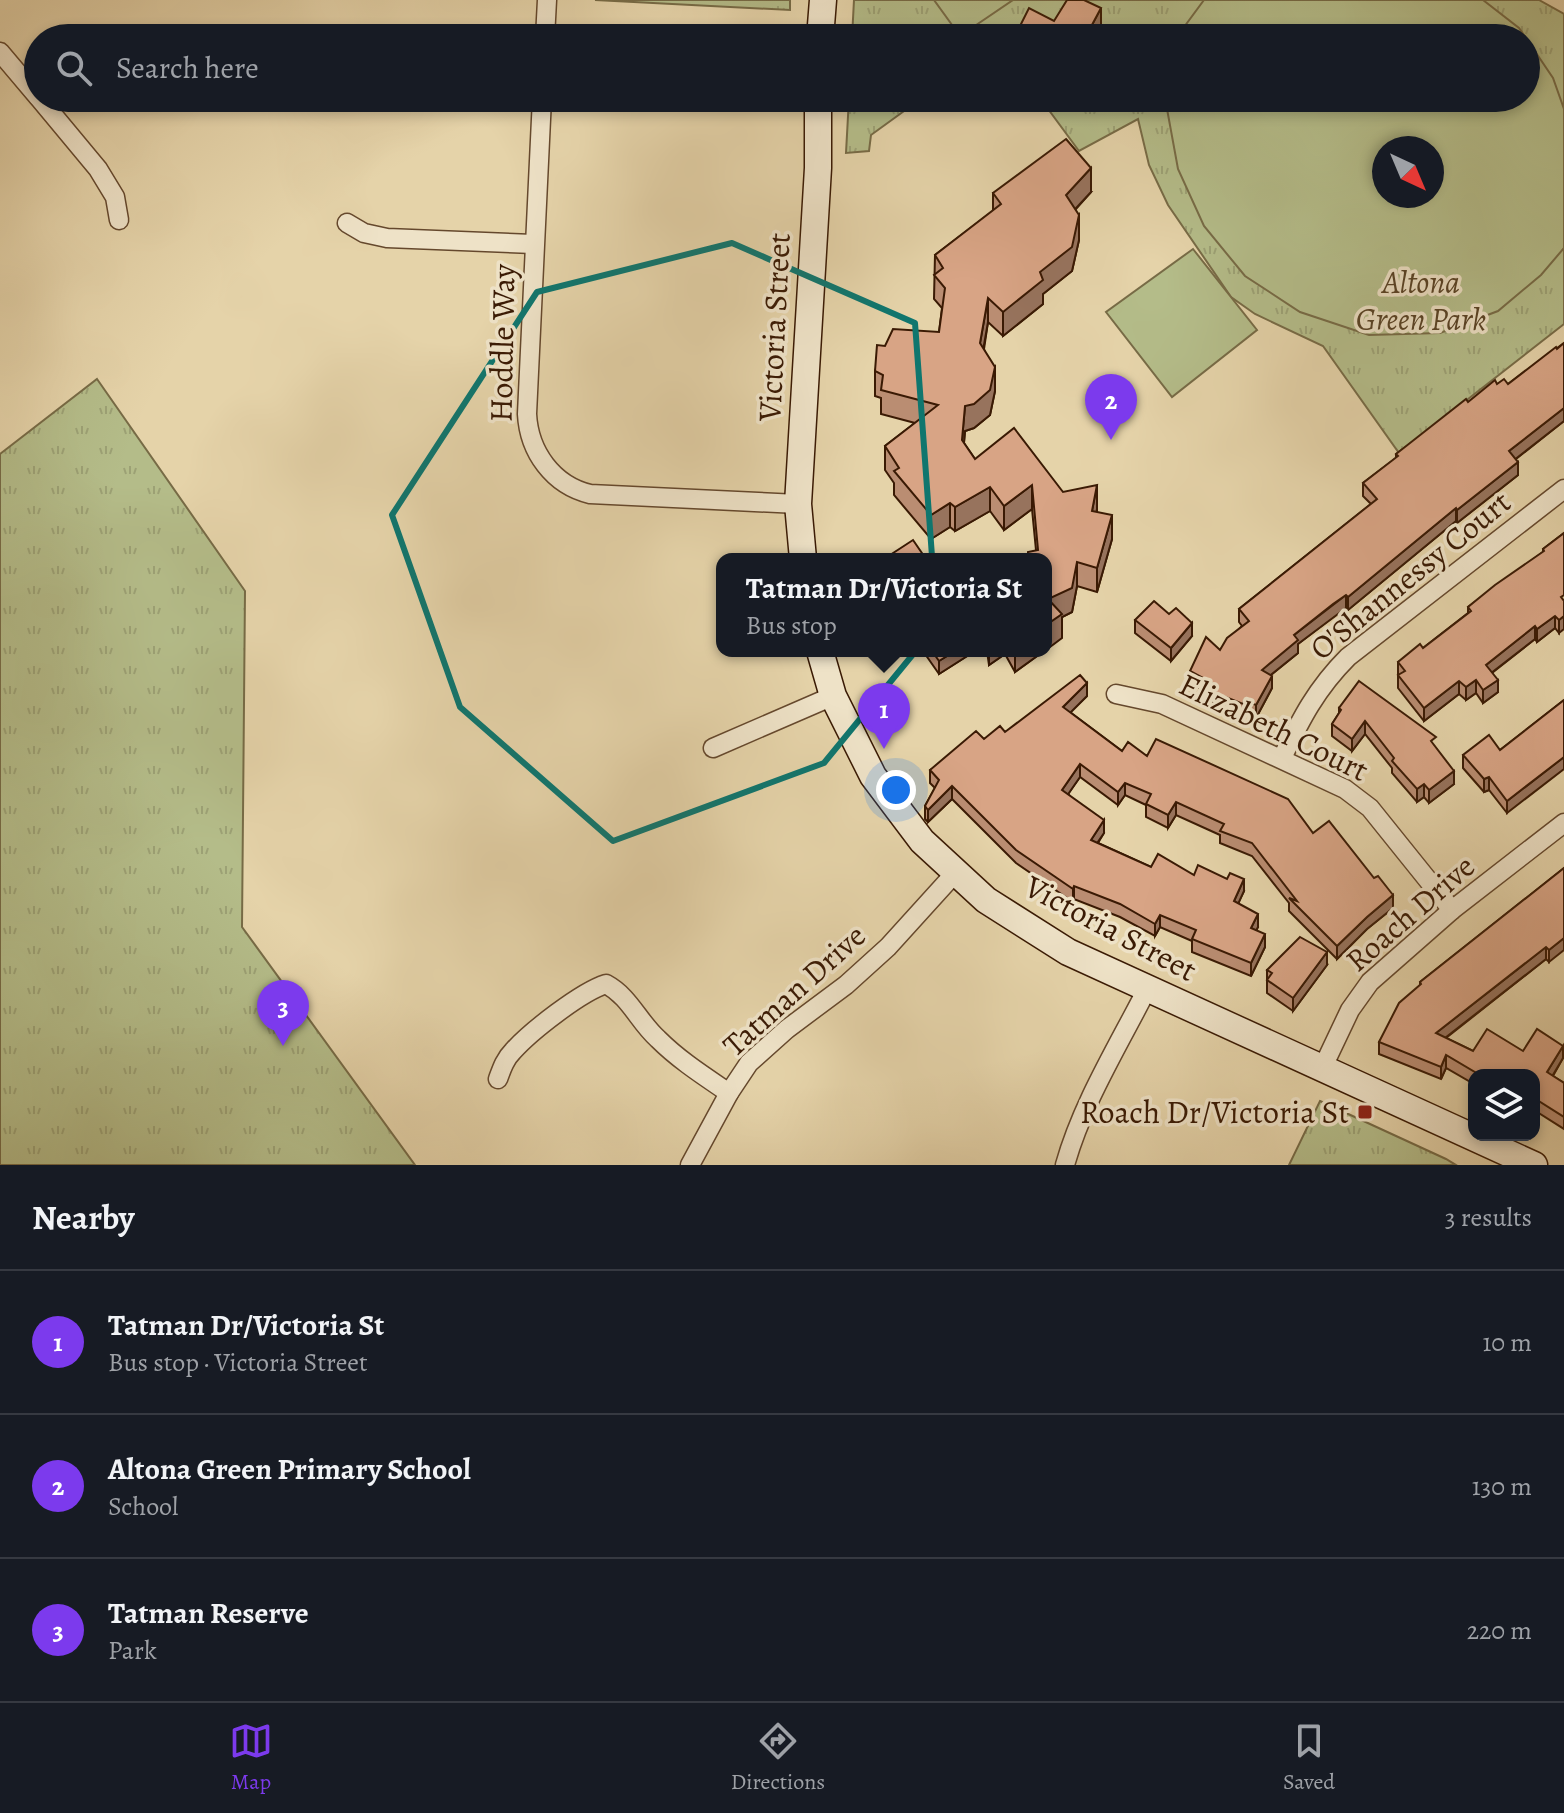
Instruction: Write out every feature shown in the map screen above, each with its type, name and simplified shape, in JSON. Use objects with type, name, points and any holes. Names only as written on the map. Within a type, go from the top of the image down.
[{"type":"street","points":[[546,24],[547,0]]},
{"type":"street","points":[[821,24],[823,0]]},
{"type":"street","points":[[0,52],[24,81]]},
{"type":"street","points":[[50,112],[98,169],[115,197],[119,220]]},
{"type":"street","name":"Hoddle Way","points":[[541,112],[533,244],[528,431],[536,448],[557,480],[572,490],[590,494],[798,504]]},
{"type":"street","name":"Victoria Street","points":[[802,553],[798,504],[818,168],[818,112]]},
{"type":"street","points":[[347,223],[364,233],[387,238],[533,244]]},
{"type":"street","name":"O'Shannessy Court","points":[[1282,758],[1309,703],[1326,679],[1348,657],[1564,489]]},
{"type":"street","name":"Victoria Street","points":[[822,657],[833,696],[873,776],[922,841],[986,900],[1068,952],[1468,1135]]},
{"type":"street","name":"Elizabeth Court","points":[[1116,694],[1162,704],[1345,789],[1370,808],[1452,910]]},
{"type":"street","points":[[713,748],[833,696]]},
{"type":"street","name":"Roach Drive","points":[[1322,1069],[1350,1010],[1370,982],[1452,910],[1564,823]]},
{"type":"street","name":"Tatman Drive","points":[[690,1165],[749,1063],[888,947],[956,872]]},
{"type":"street","points":[[498,1079],[514,1049],[572,1003],[606,984],[619,991],[654,1036],[684,1062],[729,1093]]},
{"type":"street","points":[[1065,1165],[1091,1099],[1147,989]]},
{"type":"street","name":"Victoria Street","points":[[1482,1141],[1508,1165]]},
{"type":"street","name":"Victoria Street","points":[[1482,1141],[1534,1165]]},
{"type":"highlighted area","points":[[732,243],[915,323],[937,625],[824,763],[613,841],[460,707],[392,515],[537,292]]},
{"type":"green space","points":[[595,0],[790,0],[790,10]]},
{"type":"green space","name":"Altona Green Park","points":[[854,0],[1539,0],[1564,14],[1564,324],[1399,453],[1323,346],[1255,314],[1231,297],[1168,205],[1149,165],[1138,119],[1079,151],[1050,112],[1540,112],[1540,24],[853,24]]},
{"type":"green space","points":[[934,0],[1013,0],[978,24],[951,24]]},
{"type":"green space","points":[[1204,0],[1483,0],[1514,24],[1186,24]]},
{"type":"green space","points":[[1540,59],[1553,78],[1564,109],[1564,248],[1541,275],[1498,311],[1440,333],[1369,335],[1300,312],[1245,276],[1204,226],[1178,169],[1168,112],[1540,112]]},
{"type":"green space","points":[[848,112],[903,112],[871,135],[869,151],[846,153]]},
{"type":"green space","points":[[1193,249],[1257,330],[1172,397],[1106,312]]},
{"type":"green space","points":[[97,379],[245,591],[242,927],[415,1165],[0,1165],[0,454]]},
{"type":"green space","points":[[1320,1101],[1446,1159],[1456,1165],[1289,1165]]},
{"type":"building","points":[[1067,0],[1084,0],[1101,8],[1092,24],[1021,24],[1029,8],[1054,21]]},
{"type":"building","points":[[1066,139],[1091,168],[1066,195],[1079,215],[1072,247],[1040,272],[1043,280],[1003,312],[988,298],[980,343],[995,367],[990,390],[974,404],[965,406],[962,440],[975,459],[1014,428],[1063,492],[1097,485],[1092,511],[1112,515],[1097,568],[1077,562],[1072,588],[1052,597],[1052,553],[1028,553],[1038,550],[1032,485],[1004,506],[990,487],[955,507],[950,503],[931,515],[894,471],[899,468],[885,446],[938,405],[881,390],[883,375],[875,371],[877,345],[885,346],[893,329],[939,332],[945,288],[934,275],[943,268],[935,255],[1001,204],[993,193]]},
{"type":"building","points":[[1564,343],[1564,408],[1509,451],[1518,462],[1456,508],[1348,597],[1346,595],[1333,604],[1294,635],[1298,640],[1262,670],[1272,676],[1256,705],[1244,700],[1243,704],[1213,692],[1216,685],[1190,671],[1206,637],[1220,650],[1227,638],[1249,621],[1239,609],[1377,499],[1363,483],[1398,456],[1396,454],[1466,399],[1468,402],[1495,380],[1497,384],[1504,379],[1508,384]]},
{"type":"building","points":[[1564,533],[1564,595],[1561,597],[1564,616],[1559,620],[1555,616],[1537,629],[1535,626],[1486,665],[1498,680],[1483,690],[1476,680],[1466,687],[1459,681],[1424,708],[1398,675],[1405,671],[1398,662],[1420,644],[1423,648],[1471,611],[1468,607]]},
{"type":"building","points":[[913,540],[922,553],[893,553]]},
{"type":"building","points":[[1154,601],[1169,614],[1176,608],[1192,623],[1171,648],[1135,620]]},
{"type":"building","points":[[1052,603],[1062,614],[1052,621]]},
{"type":"building","points":[[1080,675],[1087,683],[1063,707],[1122,751],[1128,742],[1147,756],[1156,739],[1288,799],[1313,833],[1329,821],[1374,878],[1378,876],[1393,895],[1337,946],[1289,898],[1297,901],[1252,843],[1220,831],[1224,824],[1176,802],[1168,815],[1146,804],[1151,794],[1125,783],[1118,792],[1080,764],[1062,790],[1104,820],[1091,840],[1151,867],[1158,854],[1194,875],[1198,865],[1227,879],[1230,873],[1244,879],[1234,901],[1258,914],[1251,928],[1265,934],[1251,963],[1192,939],[1196,930],[1160,915],[1155,924],[1120,904],[1074,886],[1073,889],[1016,850],[952,786],[928,810],[925,806],[939,780],[930,770],[976,731],[984,739],[1000,726],[1005,732]]},
{"type":"building","points":[[1359,681],[1436,737],[1431,741],[1454,771],[1429,790],[1424,784],[1417,789],[1392,761],[1394,758],[1365,721],[1352,739],[1332,724],[1341,710],[1339,708]]},
{"type":"building","points":[[1564,700],[1564,757],[1507,801],[1489,777],[1484,779],[1463,755],[1489,735],[1500,750]]},
{"type":"building","points":[[1564,868],[1564,938],[1549,950],[1546,947],[1436,1033],[1473,1051],[1487,1029],[1523,1051],[1537,1029],[1563,1046],[1547,1072],[1564,1083],[1564,1117],[1540,1102],[1540,1069],[1470,1069],[1446,1055],[1441,1067],[1379,1042],[1399,1003],[1420,982]]},
{"type":"building","points":[[1300,937],[1327,952],[1293,998],[1267,980],[1272,973],[1267,970]]},
{"type":"place","name":"Altona Green Primary School","points":[[1111,440]]},
{"type":"place","name":"Tatman Dr/Victoria St","points":[[884,749]]},
{"type":"place","name":"Tatman Reserve","points":[[283,1046]]},
{"type":"place","name":"Roach Dr/Victoria St","points":[[1365,1112]]}]
